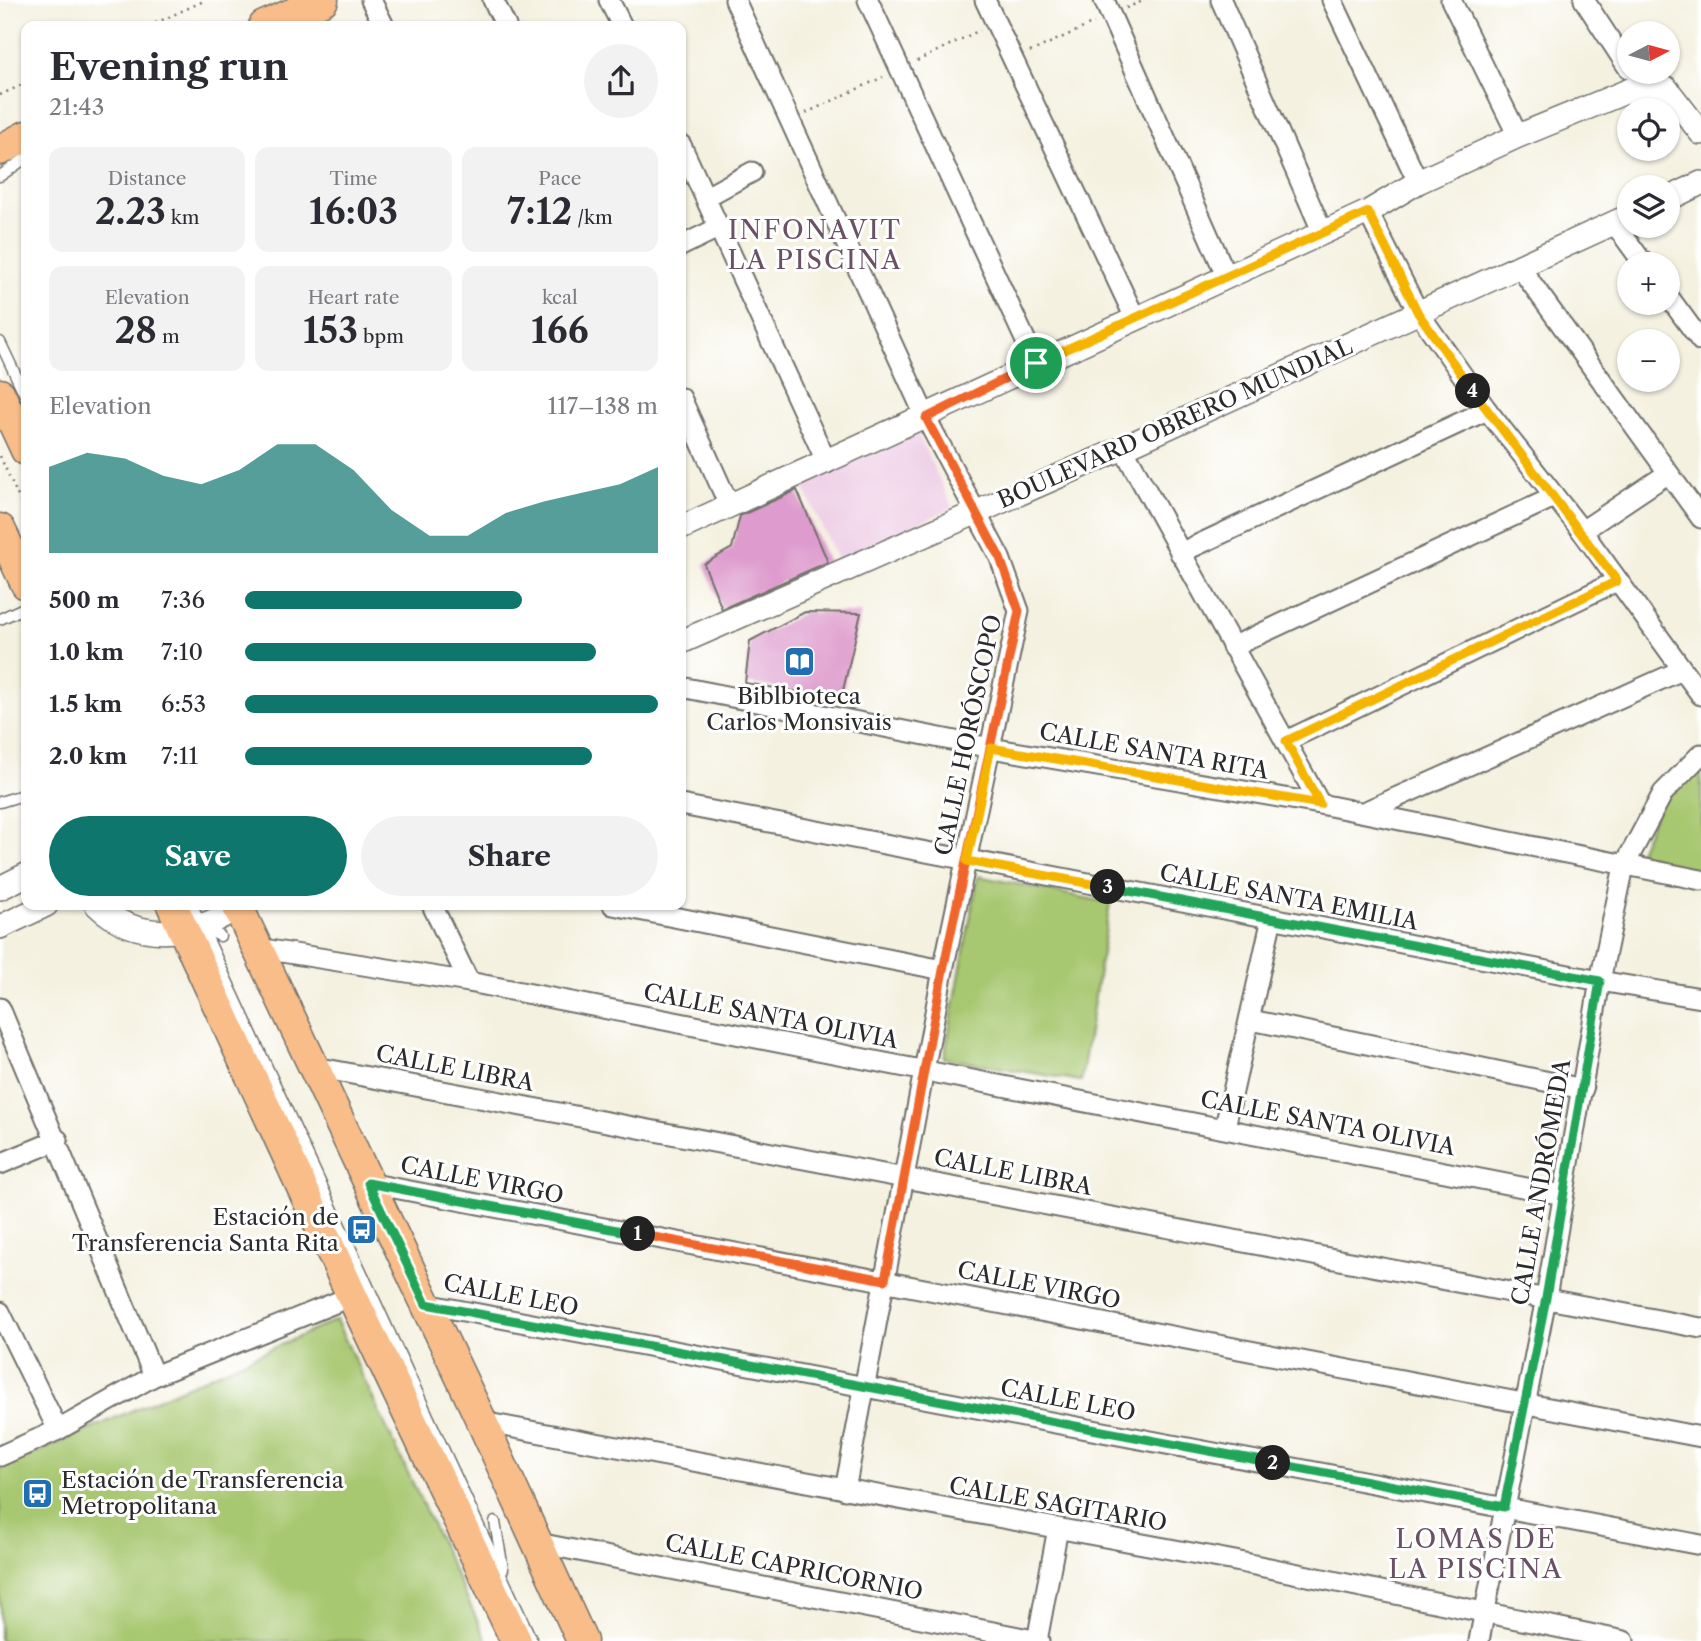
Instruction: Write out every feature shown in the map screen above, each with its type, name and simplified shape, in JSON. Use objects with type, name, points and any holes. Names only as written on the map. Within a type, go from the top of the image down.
[{"type":"main road","points":[[275,21],[323,0]]},
{"type":"main road","points":[[0,150],[21,139]]},
{"type":"main road","points":[[0,394],[21,439]]},
{"type":"main road","points":[[0,529],[21,573]]},
{"type":"main road","points":[[240,910],[482,1422],[582,1641]]},
{"type":"main road","points":[[194,921],[352,1296],[516,1641]]},
{"type":"street","points":[[371,0],[382,21]]},
{"type":"street","points":[[493,0],[504,21]]},
{"type":"street","points":[[609,0],[620,21]]},
{"type":"street","name":"CALLE HORÓSCOPO","points":[[735,0],[926,418],[1000,558],[1019,611],[943,970],[845,1490]]},
{"type":"street","points":[[868,0],[1036,363]]},
{"type":"street","points":[[985,0],[1135,318]]},
{"type":"street","points":[[1221,0],[1322,231]]},
{"type":"street","points":[[1332,0],[1418,182]]},
{"type":"street","points":[[1451,0],[1517,136]]},
{"type":"street","points":[[1584,0],[1617,50]]},
{"type":"street","points":[[1107,8],[1226,275]]},
{"type":"street","points":[[686,526],[926,418],[1036,363],[1368,212],[1418,182],[1517,136],[1618,84]]},
{"type":"street","points":[[1655,84],[1666,88],[1701,133]]},
{"type":"street","points":[[686,155],[827,463]]},
{"type":"street","points":[[706,197],[752,172]]},
{"type":"street","points":[[1680,193],[1701,183]]},
{"type":"street","points":[[1368,212],[1418,313],[1487,410],[1582,531],[1701,695]]},
{"type":"street","name":"BOULEVARD OBRERO MUNDIAL","points":[[686,640],[1123,448],[1617,222]]},
{"type":"street","points":[[686,244],[720,227]]},
{"type":"street","points":[[1519,266],[1701,518]]},
{"type":"street","points":[[1680,312],[1701,341]]},
{"type":"street","points":[[686,409],[729,505]]},
{"type":"street","points":[[1180,553],[1487,410]]},
{"type":"street","points":[[1123,448],[1320,804]]},
{"type":"street","points":[[1582,531],[1667,474]]},
{"type":"street","points":[[1231,647],[1554,497]]},
{"type":"street","points":[[1286,741],[1617,581]]},
{"type":"street","points":[[1364,813],[1682,670]]},
{"type":"street","name":"CALLE SANTA RITA","points":[[686,688],[991,748],[1320,804],[1701,880]]},
{"type":"street","name":"CALLE ANDRÓMEDA","points":[[1479,1641],[1546,1298],[1600,981],[1624,866],[1663,793],[1701,754]]},
{"type":"street","name":"CALLE SANTA EMILIA","points":[[686,806],[1701,998]]},
{"type":"street","points":[[0,888],[21,878]]},
{"type":"street","points":[[0,927],[36,910]]},
{"type":"street","points":[[105,910],[128,925],[155,932],[224,910]]},
{"type":"street","points":[[434,910],[469,982]]},
{"type":"street","points":[[638,910],[943,970]]},
{"type":"street","points":[[1225,1127],[1272,918]]},
{"type":"street","name":"CALLE SANTA OLIVIA","points":[[257,948],[469,982],[1225,1127],[1563,1195]]},
{"type":"street","points":[[0,1008],[58,1140],[154,1376]]},
{"type":"street","points":[[1251,1020],[1583,1089]]},
{"type":"street","name":"CALLE LIBRA","points":[[315,1067],[1701,1328]]},
{"type":"street","points":[[0,1164],[58,1140]]},
{"type":"street","name":"CALLE VIRGO","points":[[368,1183],[1701,1437]]},
{"type":"street","points":[[0,1455],[58,1430],[154,1376],[352,1296]]},
{"type":"street","name":"CALLE LEO","points":[[426,1304],[1701,1545]]},
{"type":"street","points":[[0,1312],[58,1430]]},
{"type":"street","name":"CALLE SAGITARIO","points":[[482,1422],[1235,1560],[1484,1614],[1624,1641]]},
{"type":"street","points":[[1038,1641],[1058,1528]]},
{"type":"street","name":"CALLE CAPRICORNIO","points":[[538,1543],[1038,1641]]},
{"type":"lane","points":[[0,176],[21,161]]},
{"type":"lane","points":[[0,342],[21,386]]},
{"type":"lane","points":[[0,619],[21,609]]},
{"type":"lane","points":[[0,802],[21,796]]},
{"type":"lane","points":[[194,921],[503,1574],[532,1641]]},
{"type":"lane","points":[[495,1522],[503,1574]]},
{"type":"path","points":[[160,21],[206,0]]},
{"type":"path","points":[[1014,59],[1107,8],[1145,0]]},
{"type":"path","points":[[0,95],[21,85]]},
{"type":"path","points":[[0,456],[21,502]]},
{"type":"shaded area","points":[[917,432],[953,508],[837,559],[802,484]]},
{"type":"green space","points":[[1701,767],[1701,874],[1634,862],[1660,804]]},
{"type":"green space","points":[[978,876],[1110,903],[1081,1081],[944,1058]]},
{"type":"green space","points":[[336,1320],[487,1641],[0,1641],[0,1469]]},
{"type":"building","points":[[797,490],[828,562],[722,609],[704,564],[732,548],[740,516]]},
{"type":"building","name":"Biblbioteca Carlos Monsivais","points":[[805,612],[861,613],[841,699],[745,683],[750,641]]},
{"type":"place","name":"Biblbioteca Carlos Monsivais","points":[[799,662]]},
{"type":"place","name":"Estación de Transferencia Santa Rita","points":[[362,1230]]},
{"type":"place","name":"Estación de Transferencia Metropolitana","points":[[38,1493]]},
{"type":"district","name":"INFONAVIT LA PISCINA","points":[[815,245]]},
{"type":"district","name":"LOMAS DE LA PISCINA","points":[[1476,1554]]},
{"type":"route","points":[[1368,212],[1418,313],[1487,410],[1582,531],[1617,581],[1286,741],[1320,804],[991,748],[967,861],[1600,981],[1546,1298],[1504,1507],[426,1304],[368,1183],[885,1280],[943,970],[1019,611],[1019,603],[1000,558],[926,418],[1036,363],[1368,212]]}]
